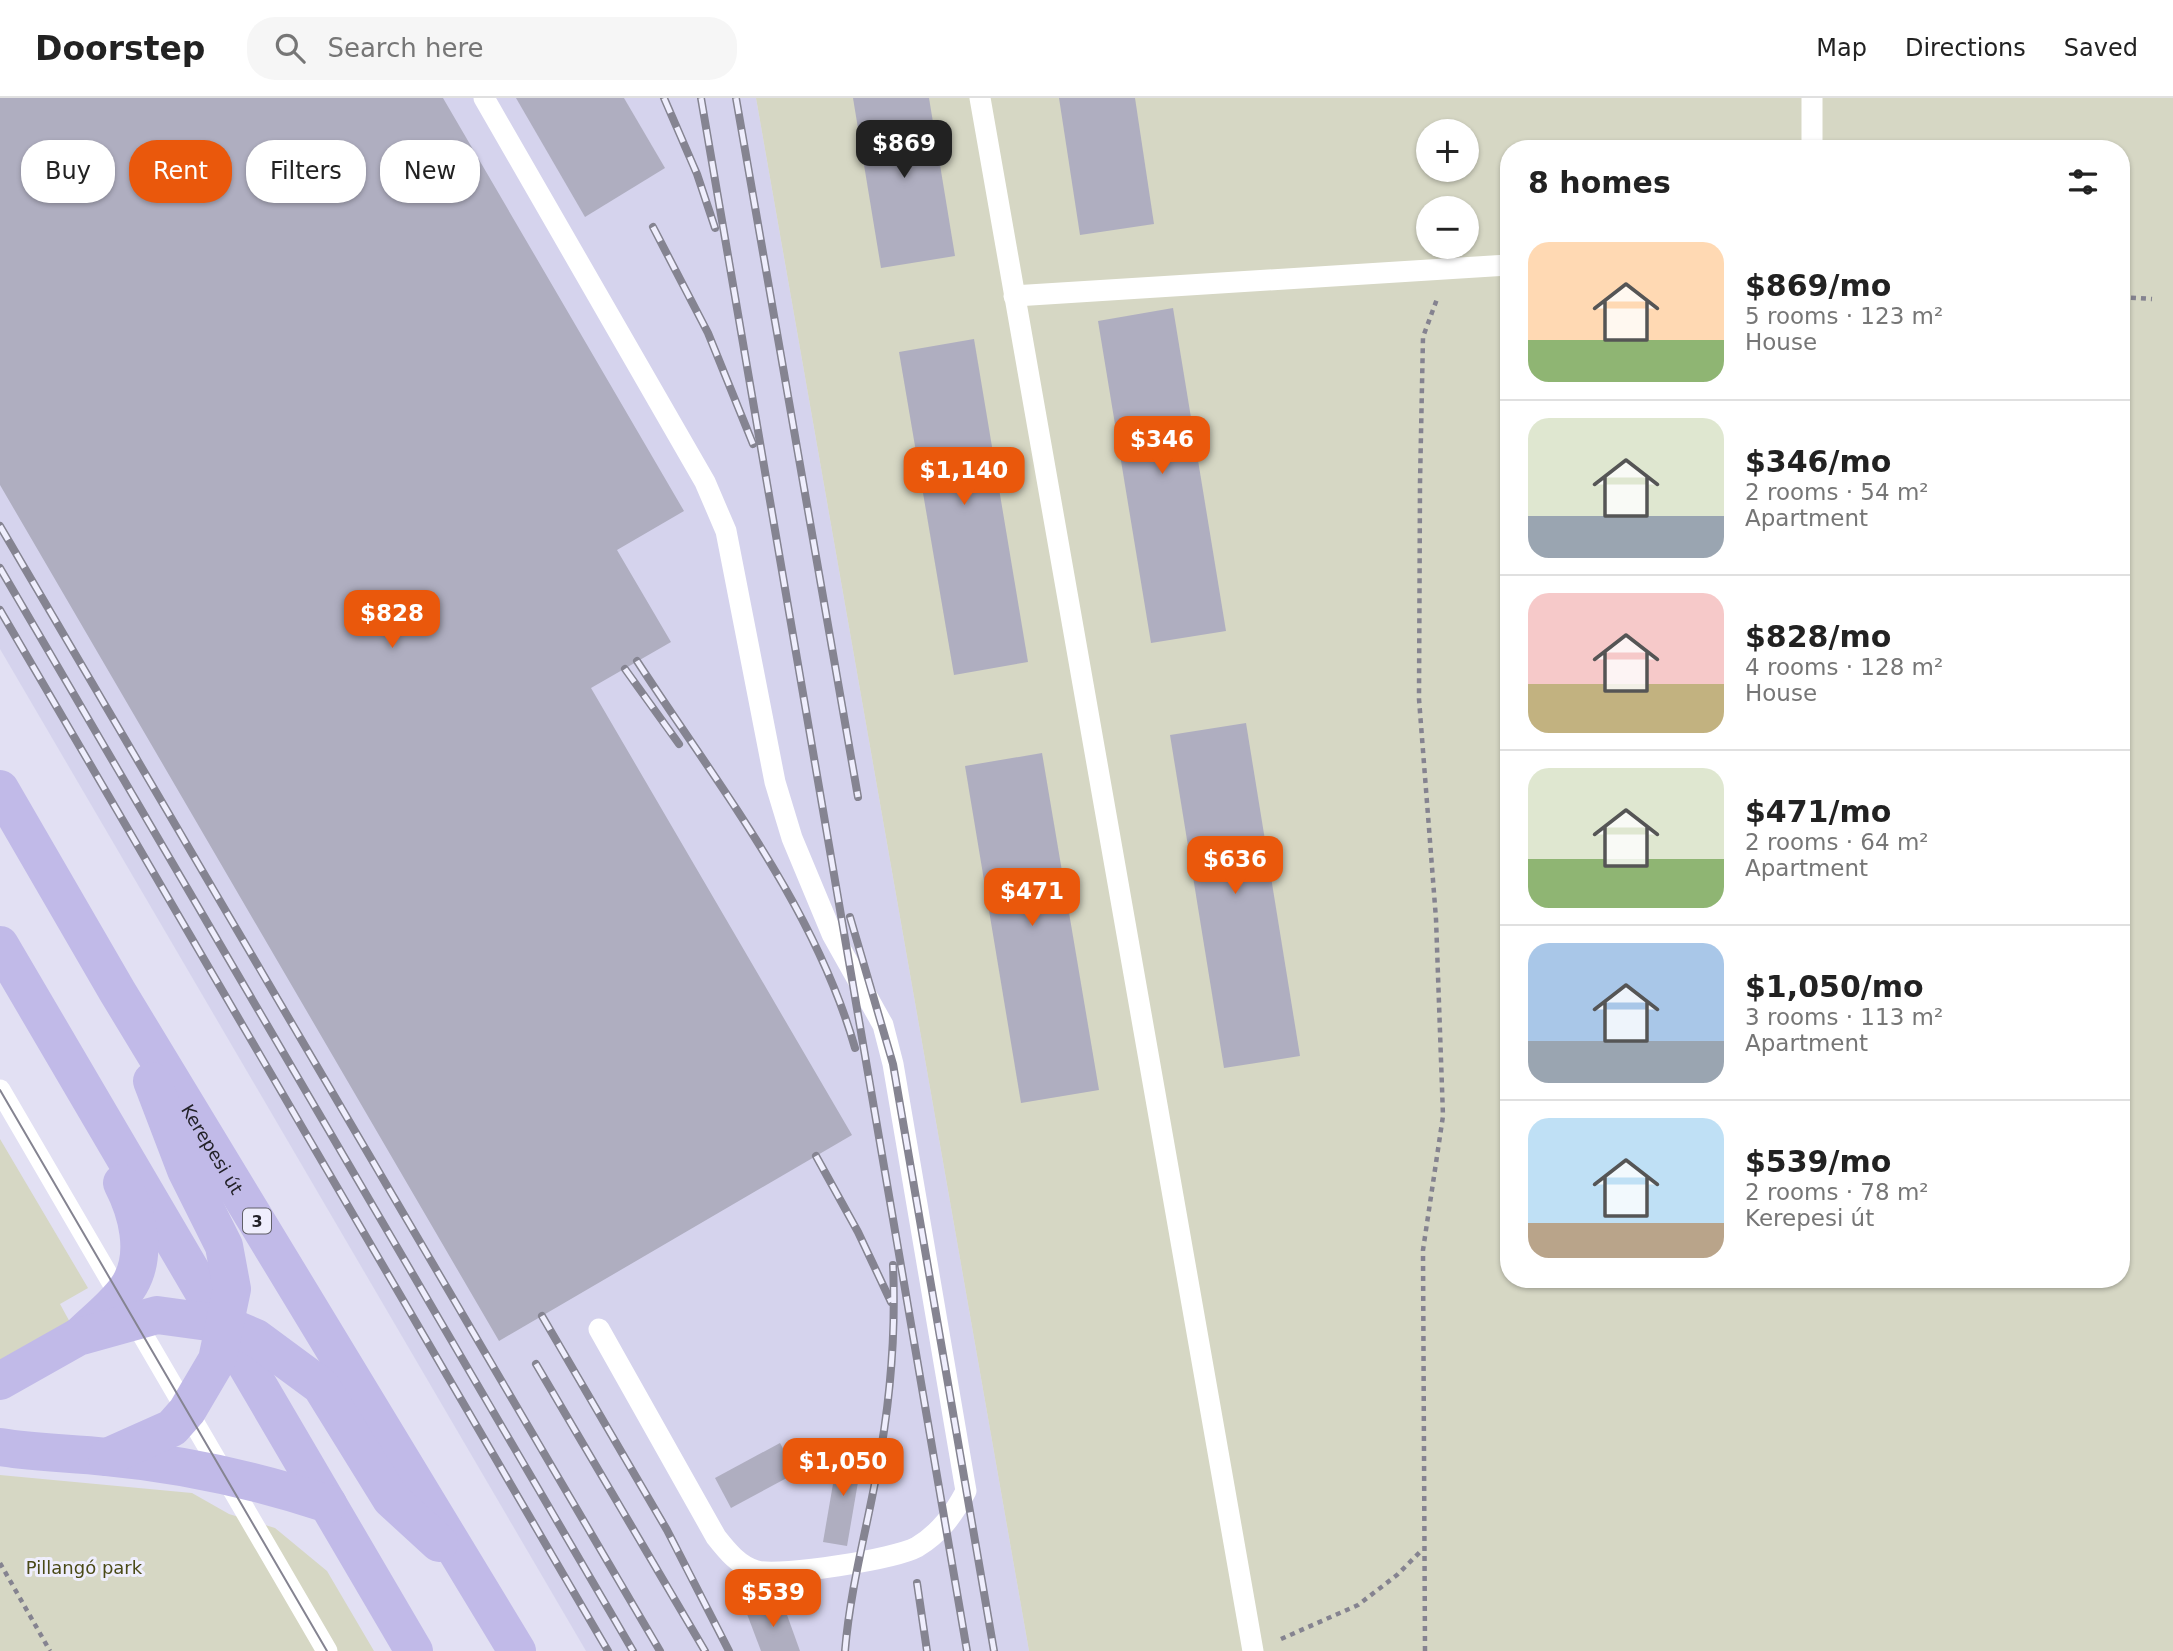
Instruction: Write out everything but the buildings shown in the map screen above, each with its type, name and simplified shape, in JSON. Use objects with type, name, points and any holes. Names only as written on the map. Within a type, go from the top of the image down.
[{"type":"main road","name":"Kerepesi út","points":[[0,789],[117,991],[517,1651]]},
{"type":"main road","points":[[0,945],[414,1651]]},
{"type":"main road","points":[[107,1457],[173,1428],[187,1411],[217,1360],[232,1289],[224,1246],[186,1170],[117,991]]},
{"type":"main road","points":[[110,1135],[119,1178],[128,1196],[141,1242],[127,1309]]},
{"type":"main road","points":[[0,1381],[127,1309],[223,1324],[256,1338],[321,1386],[391,1499],[474,1576]]},
{"type":"main road","points":[[0,1447],[48,1455],[107,1457],[223,1474],[257,1480],[328,1504]]},
{"type":"lane","points":[[484,98],[705,482],[726,531],[775,782],[792,838],[832,934],[883,1026],[894,1065],[966,1491],[939,1531],[904,1552],[789,1571],[757,1571],[744,1565],[716,1537],[599,1329]]},
{"type":"lane","points":[[980,98],[1253,1651]]},
{"type":"lane","points":[[1812,98],[1812,140]]},
{"type":"lane","points":[[1014,296],[1500,265]]},
{"type":"lane","points":[[0,1090],[327,1651]]},
{"type":"path","points":[[1424,1651],[1423,1251],[1443,1116],[1436,919],[1419,699],[1420,483],[1423,337],[1449,267]]},
{"type":"path","points":[[2130,298],[2152,299]]},
{"type":"path","points":[[1277,1641],[1357,1605],[1397,1575],[1423,1549]]},
{"type":"path","points":[[0,1563],[50,1651]]},
{"type":"shaded area","points":[[0,98],[756,98],[1029,1651],[586,1651],[0,649]]},
{"type":"green space","points":[[756,98],[2173,98],[2173,1651],[1029,1651]]},
{"type":"green space","points":[[0,1139],[88,1288],[60,1304],[78,1337],[0,1391]]},
{"type":"green space","name":"Pillangó park","points":[[0,1475],[192,1493],[229,1514],[275,1528],[327,1571],[374,1651],[0,1651]]},
{"type":"tram line","points":[[0,1090],[327,1651]]},
{"type":"railway","points":[[664,98],[697,174],[715,228]]},
{"type":"railway","points":[[701,98],[967,1651]]},
{"type":"railway","points":[[736,98],[858,797]]},
{"type":"railway","points":[[653,227],[708,333],[753,444]]},
{"type":"railway","points":[[0,526],[660,1651]]},
{"type":"railway","points":[[0,568],[633,1651]]},
{"type":"railway","points":[[0,610],[608,1651]]},
{"type":"railway","points":[[637,661],[761,847],[789,895],[837,995],[855,1048]]},
{"type":"railway","points":[[625,669],[679,744]]},
{"type":"railway","points":[[850,917],[893,1064],[994,1651]]},
{"type":"railway","points":[[816,1156],[858,1232],[891,1302]]},
{"type":"railway","points":[[845,1651],[854,1583],[885,1421],[893,1343],[893,1265]]},
{"type":"railway","points":[[542,1316],[667,1530],[729,1651]]},
{"type":"railway","points":[[536,1364],[705,1651]]},
{"type":"railway","points":[[917,1583],[927,1651]]}]
